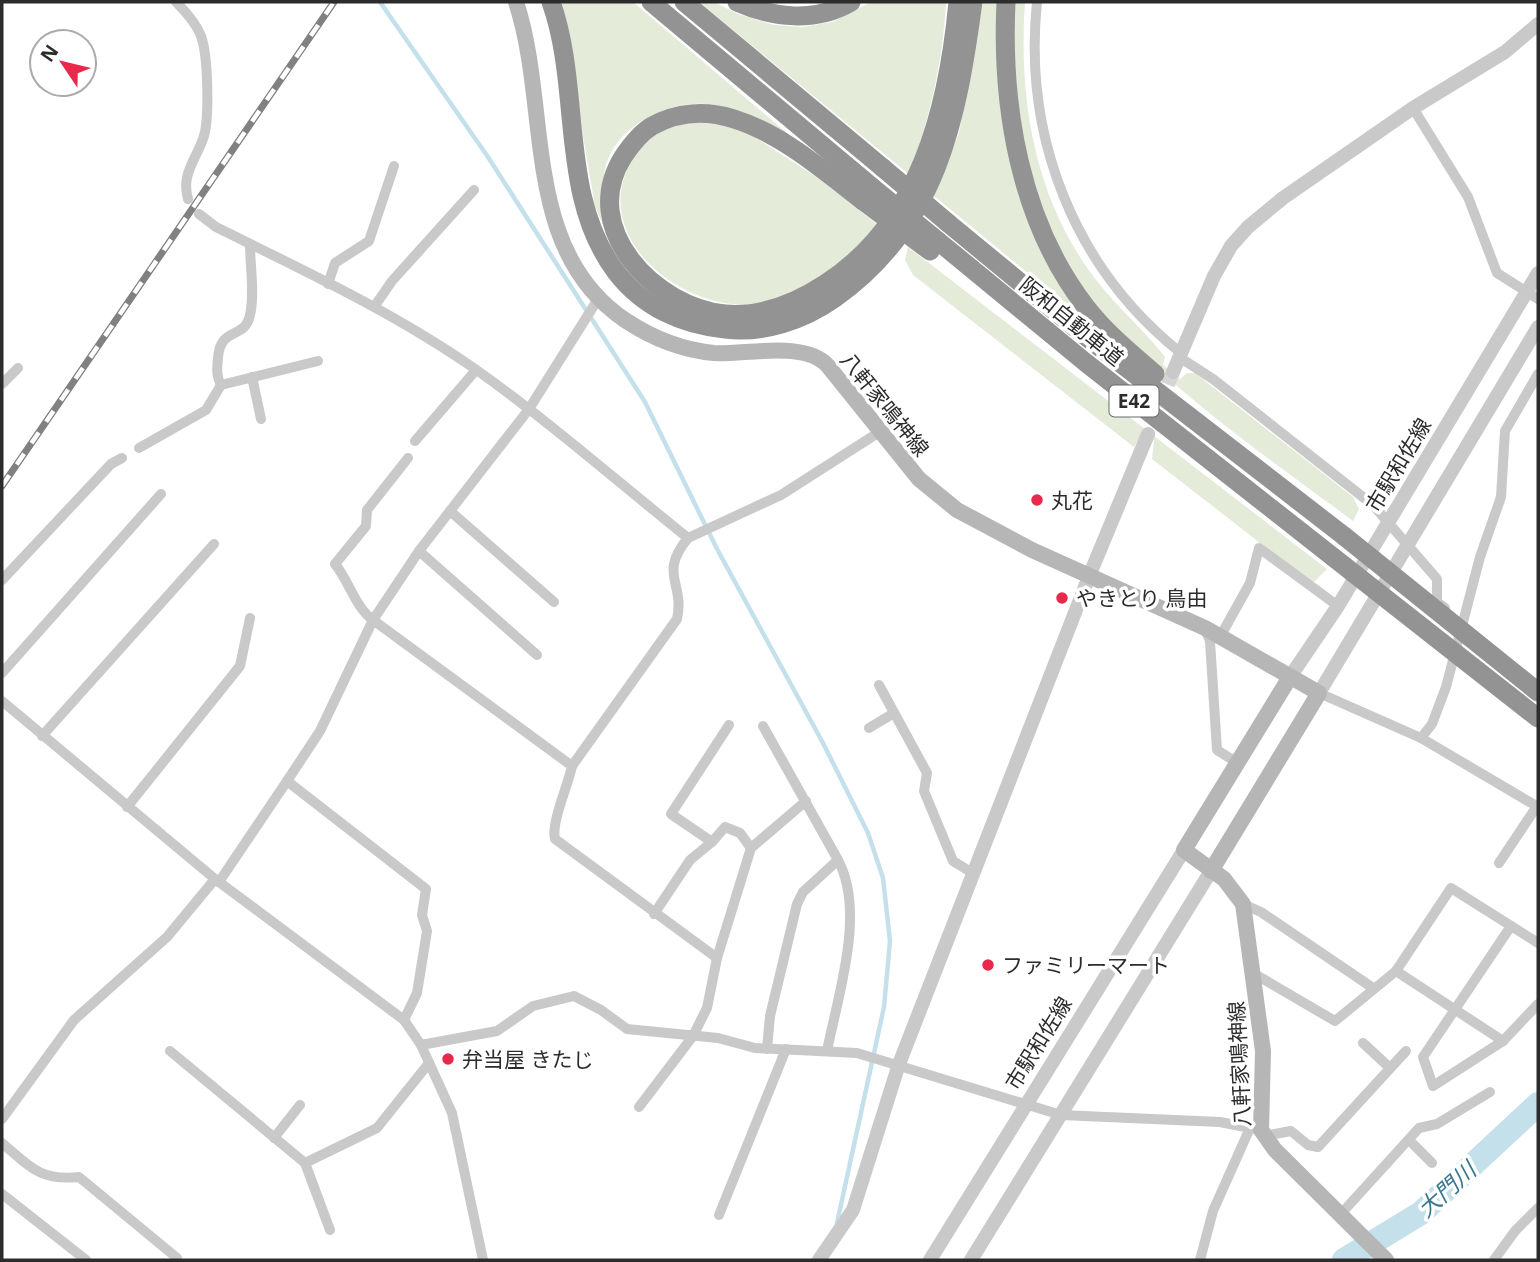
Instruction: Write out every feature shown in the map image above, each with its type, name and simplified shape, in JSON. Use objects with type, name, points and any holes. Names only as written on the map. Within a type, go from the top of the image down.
[{"type":"highway","points":[[551,2],[563,47],[579,178],[601,246],[615,271],[653,306],[686,322],[738,331],[786,322],[829,302],[869,270],[905,229],[929,187],[947,138],[962,76],[973,2]]},
{"type":"highway","name":"阪和自動車道","points":[[651,2],[868,194],[1538,718]]},
{"type":"highway","name":"阪和自動車道","points":[[684,2],[948,223],[1538,692]]},
{"type":"highway","points":[[737,2],[770,13],[799,16],[825,12],[851,2]]},
{"type":"highway","points":[[868,194],[767,134],[734,119],[694,113],[664,120],[638,137],[618,166],[612,186],[611,208],[615,231],[634,266],[664,293],[690,306],[728,314],[753,313],[783,306],[815,291],[872,245],[911,190],[931,142],[943,100],[958,2]]},
{"type":"highway","points":[[1006,2],[1006,69],[1012,120],[1024,181],[1043,234],[1064,275],[1086,307],[1125,349],[1157,376],[1186,414]]},
{"type":"main road","name":"八軒家鳴神線","points":[[516,2],[529,57],[553,213],[567,253],[595,303],[643,331],[683,348],[711,352],[777,351],[815,356],[824,362],[919,479],[957,510],[1032,550],[1090,574],[1212,633],[1319,694]]},
{"type":"main road","points":[[1243,904],[1224,879],[1184,850],[1290,677]]},
{"type":"main road","points":[[1211,871],[1319,694]]},
{"type":"main road","name":"八軒家鳴神線","points":[[1243,904],[1263,1051],[1259,1131],[1385,1259]]},
{"type":"street","points":[[176,2],[202,37],[205,64],[204,136],[185,177],[188,199]]},
{"type":"street","points":[[1037,2],[1035,78],[1056,183],[1079,231],[1113,283],[1180,355],[1389,520],[1437,579],[1437,602],[1462,621]]},
{"type":"street","points":[[1173,372],[1214,276],[1238,238],[1283,198],[1413,108],[1505,52],[1538,24]]},
{"type":"street","points":[[1413,108],[1468,197],[1497,273],[1533,295]]},
{"type":"street","points":[[328,284],[335,263],[369,241],[394,166]]},
{"type":"street","points":[[374,307],[392,281],[474,190]]},
{"type":"street","points":[[200,214],[216,227],[374,307],[476,370],[529,409],[688,538]]},
{"type":"street","points":[[221,385],[217,376],[219,344],[225,336],[242,331],[250,317],[250,244]]},
{"type":"street","name":"市駅和佐線","points":[[1290,677],[1338,606],[1389,520],[1533,295],[1538,273]]},
{"type":"street","points":[[3,1114],[74,1020],[167,937],[217,880],[320,731],[373,620],[419,551],[529,409],[595,303]]},
{"type":"street","points":[[1499,863],[1538,807],[1421,738],[1319,694],[1538,327]]},
{"type":"street","points":[[139,448],[206,410],[221,385],[318,361]]},
{"type":"street","points":[[2,384],[18,368]]},
{"type":"street","points":[[415,441],[476,370]]},
{"type":"street","points":[[1421,738],[1432,724],[1441,701],[1462,621],[1501,497],[1504,431],[1538,374]]},
{"type":"street","points":[[252,377],[261,419]]},
{"type":"street","points":[[717,958],[555,839],[553,831],[568,789],[572,766],[677,619],[680,607],[671,569],[677,551],[688,538],[781,495],[881,431]]},
{"type":"street","points":[[819,1260],[853,1210],[899,1064],[1090,574],[1148,434]]},
{"type":"street","points":[[2,580],[111,464],[122,458]]},
{"type":"street","points":[[408,458],[367,510],[366,526],[335,564],[347,579],[364,613],[572,766]]},
{"type":"street","points":[[2,673],[161,494]]},
{"type":"street","points":[[450,511],[554,602]]},
{"type":"street","points":[[43,736],[214,544]]},
{"type":"street","points":[[1236,762],[1217,750],[1210,641],[1212,633],[1250,583],[1259,548],[1338,606]]},
{"type":"street","points":[[419,551],[537,655]]},
{"type":"street","points":[[127,807],[240,666],[250,618]]},
{"type":"street","points":[[879,685],[927,773],[924,791],[953,861],[974,874]]},
{"type":"street","points":[[2,701],[217,880],[404,1020],[421,1045],[452,1113],[484,1260]]},
{"type":"street","points":[[869,728],[894,713]]},
{"type":"street","points":[[712,842],[671,814],[729,725]]},
{"type":"street","points":[[763,726],[846,874],[851,924],[827,1051]]},
{"type":"street","points":[[287,780],[426,889],[422,915],[427,931],[417,993],[404,1020]]},
{"type":"street","points":[[639,1107],[693,1036],[707,1008],[717,958],[751,848],[806,801]]},
{"type":"street","points":[[654,914],[691,860],[725,827],[740,834],[751,848]]},
{"type":"street","name":"市駅和佐線","points":[[930,1260],[1024,1104],[1184,850]]},
{"type":"street","points":[[767,1048],[770,1016],[797,904],[803,892],[838,860]]},
{"type":"street","points":[[971,1260],[1211,871]]},
{"type":"street","points":[[1253,973],[1335,1021],[1396,971],[1451,888],[1538,943]]},
{"type":"street","points":[[1243,904],[1261,912],[1373,988]]},
{"type":"street","points":[[1511,926],[1423,1057],[1433,1086],[1503,1041],[1538,1004]]},
{"type":"street","points":[[1396,971],[1503,1041]]},
{"type":"street","points":[[421,1045],[497,1031],[533,1006],[574,996],[601,1010],[627,1029],[767,1048],[857,1053],[1061,1115],[1220,1122],[1259,1131],[1291,1131],[1308,1145],[1318,1147],[1406,1051]]},
{"type":"street","points":[[1363,1043],[1390,1068]]},
{"type":"street","points":[[719,1215],[786,1049]]},
{"type":"street","points":[[170,1051],[305,1163],[330,1230]]},
{"type":"street","points":[[305,1163],[377,1128],[429,1063]]},
{"type":"street","points":[[1343,1219],[1419,1128],[1437,1124],[1490,1092]]},
{"type":"street","points":[[274,1138],[300,1105]]},
{"type":"street","points":[[1200,1260],[1213,1211],[1259,1131]]},
{"type":"street","points":[[1409,1140],[1432,1163]]},
{"type":"street","points":[[2,1143],[37,1173],[57,1180],[79,1177],[177,1258]]},
{"type":"street","points":[[2,1194],[86,1260]]},
{"type":"street","points":[[1494,1260],[1515,1231],[1538,1208]]},
{"type":"green space","points":[[560,2],[633,2],[801,145],[744,115],[708,104],[674,107],[641,121],[627,132],[608,161],[604,185],[622,257],[636,280],[616,256],[595,206]]},
{"type":"green space","points":[[699,2],[714,2],[738,14],[774,25],[803,27],[832,22],[871,2],[946,2],[942,47],[934,90],[910,175]]},
{"type":"green space","points":[[983,2],[998,2],[1004,117],[1091,325],[933,195],[959,133]]},
{"type":"green space","points":[[1012,2],[1025,2],[1025,76],[1035,149],[1045,184],[1076,250],[1105,291],[1165,357],[1163,365],[1180,379],[1187,373],[1195,373],[1353,497],[1359,509],[1353,521],[1225,426],[1137,350],[1099,309],[1069,268],[1047,226],[1020,135],[1015,94]]},
{"type":"green space","points":[[706,120],[747,132],[818,178],[878,225],[842,264],[823,277],[779,299],[756,304],[726,303],[697,295],[670,281],[647,261],[630,237],[621,211],[623,182],[637,153],[653,136],[674,125]]},
{"type":"green space","points":[[908,247],[1327,569],[1314,582],[1304,577],[1152,459],[1154,440],[1143,431],[1134,447],[913,275],[905,260]]},
{"type":"waterway","points":[[380,2],[488,157],[645,402],[717,549],[823,743],[868,833],[883,878],[890,941],[884,1007],[837,1223]]},
{"type":"waterway","name":"大門川","points":[[1344,1260],[1421,1213],[1538,1104]]},
{"type":"tunnel","points":[[1160,404],[1173,372]]},
{"type":"railway","points":[[2,486],[334,2]]},
{"type":"place","name":"丸花","points":[[1037,500]]},
{"type":"place","name":"やきとり 鳥由","points":[[1062,598]]},
{"type":"place","name":"ファミリーマート","points":[[988,965]]},
{"type":"place","name":"弁当屋 きたじ","points":[[448,1059]]}]
